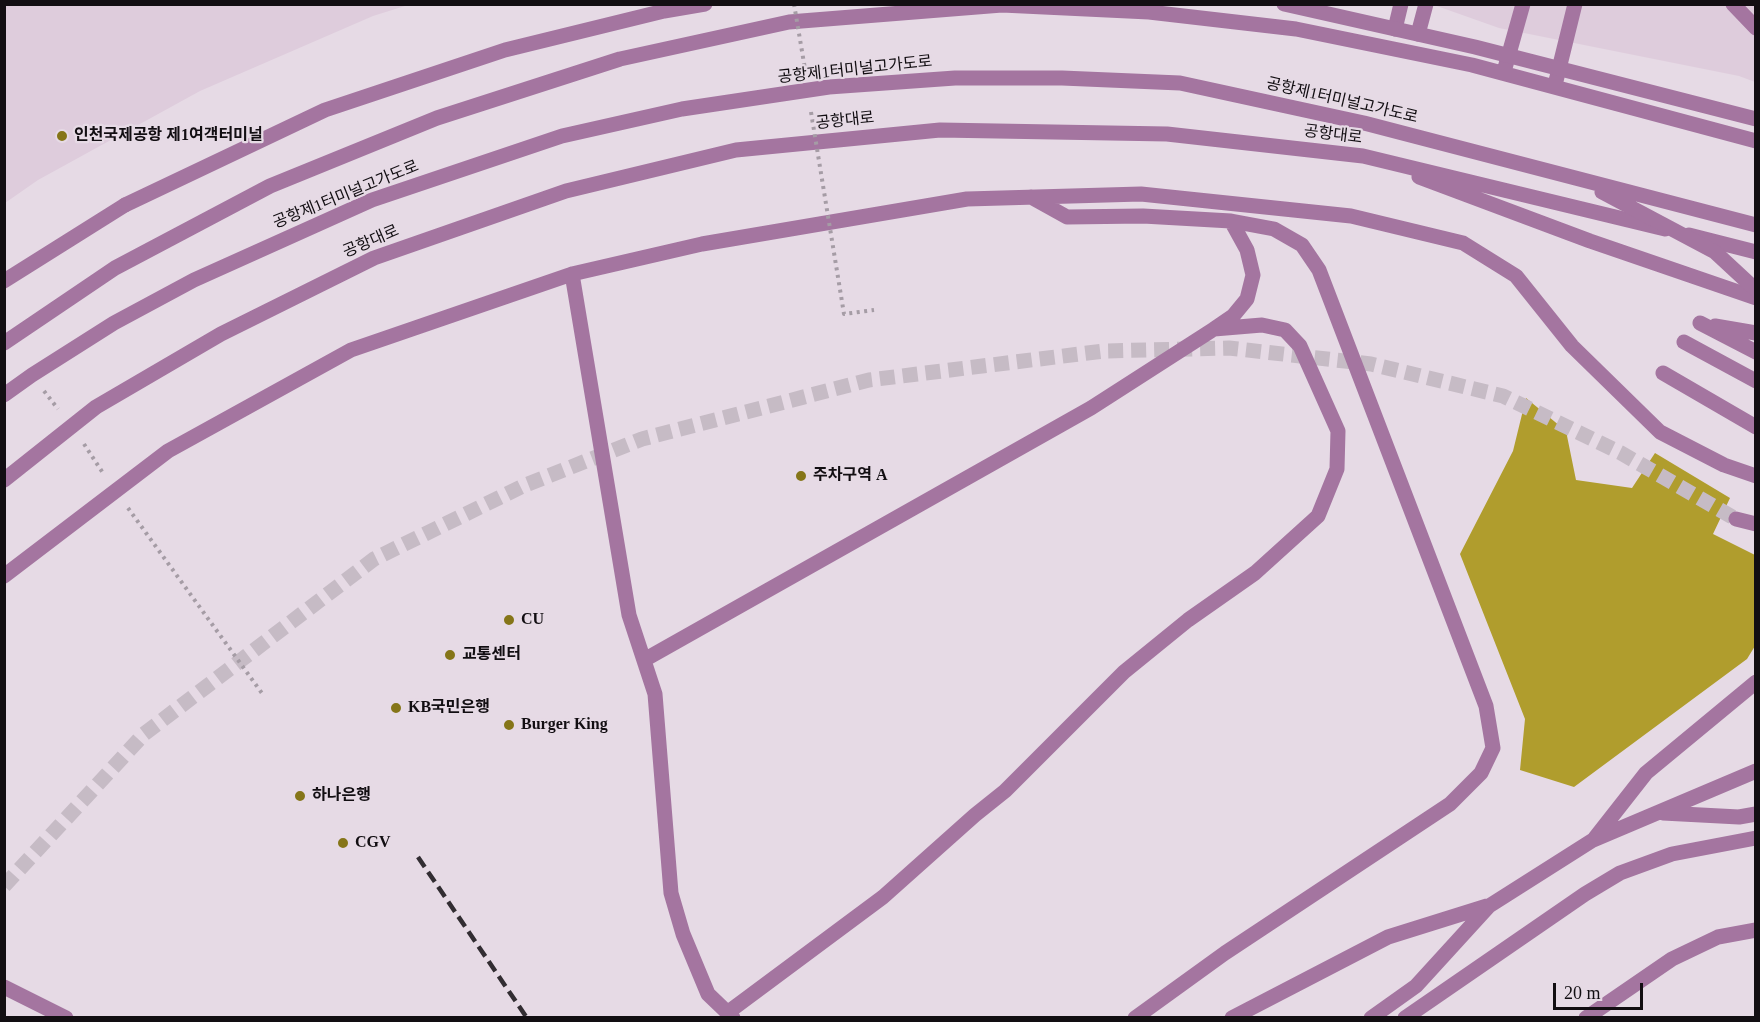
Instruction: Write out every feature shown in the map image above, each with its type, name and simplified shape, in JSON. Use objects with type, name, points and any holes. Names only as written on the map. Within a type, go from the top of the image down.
[{"type":"street","points":[[4,281],[125,205],[325,110],[505,50],[664,11],[705,4]]},
{"type":"street","points":[[1284,4],[1418,34],[1755,119]]},
{"type":"street","points":[[1306,31],[1311,4]]},
{"type":"street","points":[[1395,29],[1401,4]]},
{"type":"street","points":[[1418,34],[1426,4]]},
{"type":"street","points":[[1503,74],[1523,4]]},
{"type":"street","points":[[1554,87],[1575,4]]},
{"type":"street","points":[[1733,4],[1755,28]]},
{"type":"street","points":[[4,343],[115,268],[270,186],[437,118],[620,58],[789,22],[1002,5],[1149,12],[1306,31],[1472,65],[1755,141]]},
{"type":"street","name":"공항제1터미널고가도로","points":[[4,395],[114,323],[194,280],[372,200],[562,136],[682,109],[829,87],[955,78],[1062,78],[1180,83],[1364,123],[1755,225]]},
{"type":"street","name":"공항대로","points":[[4,480],[96,407],[221,334],[374,258],[566,191],[735,150],[940,130],[1167,134],[1363,156],[1755,252]]},
{"type":"street","points":[[1363,156],[1590,241],[1755,298]]},
{"type":"street","points":[[1578,180],[1715,252],[1755,290]]},
{"type":"street","points":[[4,576],[168,450],[351,350],[573,274],[702,244],[967,199],[1141,194],[1352,216],[1463,243],[1516,276],[1572,346],[1660,432],[1724,465],[1755,476]]},
{"type":"street","points":[[1030,197],[1067,217],[1143,216],[1231,221],[1274,229],[1302,244],[1319,270],[1486,706],[1493,748],[1481,773],[1450,804],[1225,953],[1135,1017]]},
{"type":"street","points":[[644,660],[1091,408],[1233,316],[1247,299],[1253,275],[1247,250],[1231,221]]},
{"type":"street","points":[[573,274],[629,615],[655,694],[672,893],[683,934],[708,994],[730,1015],[883,897],[1005,791],[1124,672],[1188,620],[1255,573],[1318,516],[1337,469],[1338,431],[1300,346],[1285,330],[1262,325],[1214,329]]},
{"type":"street","points":[[1755,333],[1700,323],[1755,352]]},
{"type":"street","points":[[1684,342],[1755,381]]},
{"type":"street","points":[[1663,373],[1755,427]]},
{"type":"street","points":[[1736,519],[1755,524]]},
{"type":"street","points":[[1593,840],[1647,773],[1755,682]]},
{"type":"street","points":[[1371,1017],[1416,986],[1489,906],[1593,840],[1755,771]]},
{"type":"street","points":[[1660,813],[1739,817],[1755,814]]},
{"type":"street","points":[[1405,1017],[1585,894],[1620,873],[1672,855],[1755,838]]},
{"type":"street","points":[[1232,1017],[1388,937],[1489,906]]},
{"type":"street","points":[[1586,1017],[1672,959],[1718,937],[1755,930]]},
{"type":"street","points":[[4,987],[66,1017]]},
{"type":"path","points":[[794,4],[805,73]]},
{"type":"path","points":[[811,108],[844,314],[874,310]]},
{"type":"path","points":[[32,375],[264,696]]},
{"type":"shaded area","name":"인천국제공항 제1여객터미널","points":[[5,4],[408,5],[373,16],[200,91],[38,180],[5,203]]},
{"type":"shaded area","points":[[1434,5],[1755,5],[1755,82],[1739,76],[1499,28]]},
{"type":"shaded area","points":[[1526,398],[1566,431],[1576,480],[1632,488],[1655,453],[1730,498],[1713,534],[1755,555],[1755,646],[1747,659],[1574,787],[1520,770],[1525,719],[1460,554],[1513,451]]},
{"type":"tunnel","points":[[4,886],[144,734],[374,559],[523,486],[642,439],[869,380],[1104,351],[1229,348],[1371,364],[1503,396],[1621,453],[1736,519]]},
{"type":"railway","points":[[418,857],[527,1018]]},
{"type":"place","name":"인천국제공항 제1여객터미널","points":[[62,136]]},
{"type":"place","name":"주차구역 A","points":[[801,476]]},
{"type":"place","name":"CU","points":[[509,620]]},
{"type":"place","name":"교통센터","points":[[450,655]]},
{"type":"place","name":"KB국민은행","points":[[396,708]]},
{"type":"place","name":"Burger King","points":[[509,725]]},
{"type":"place","name":"하나은행","points":[[300,796]]},
{"type":"place","name":"CGV","points":[[343,843]]}]
